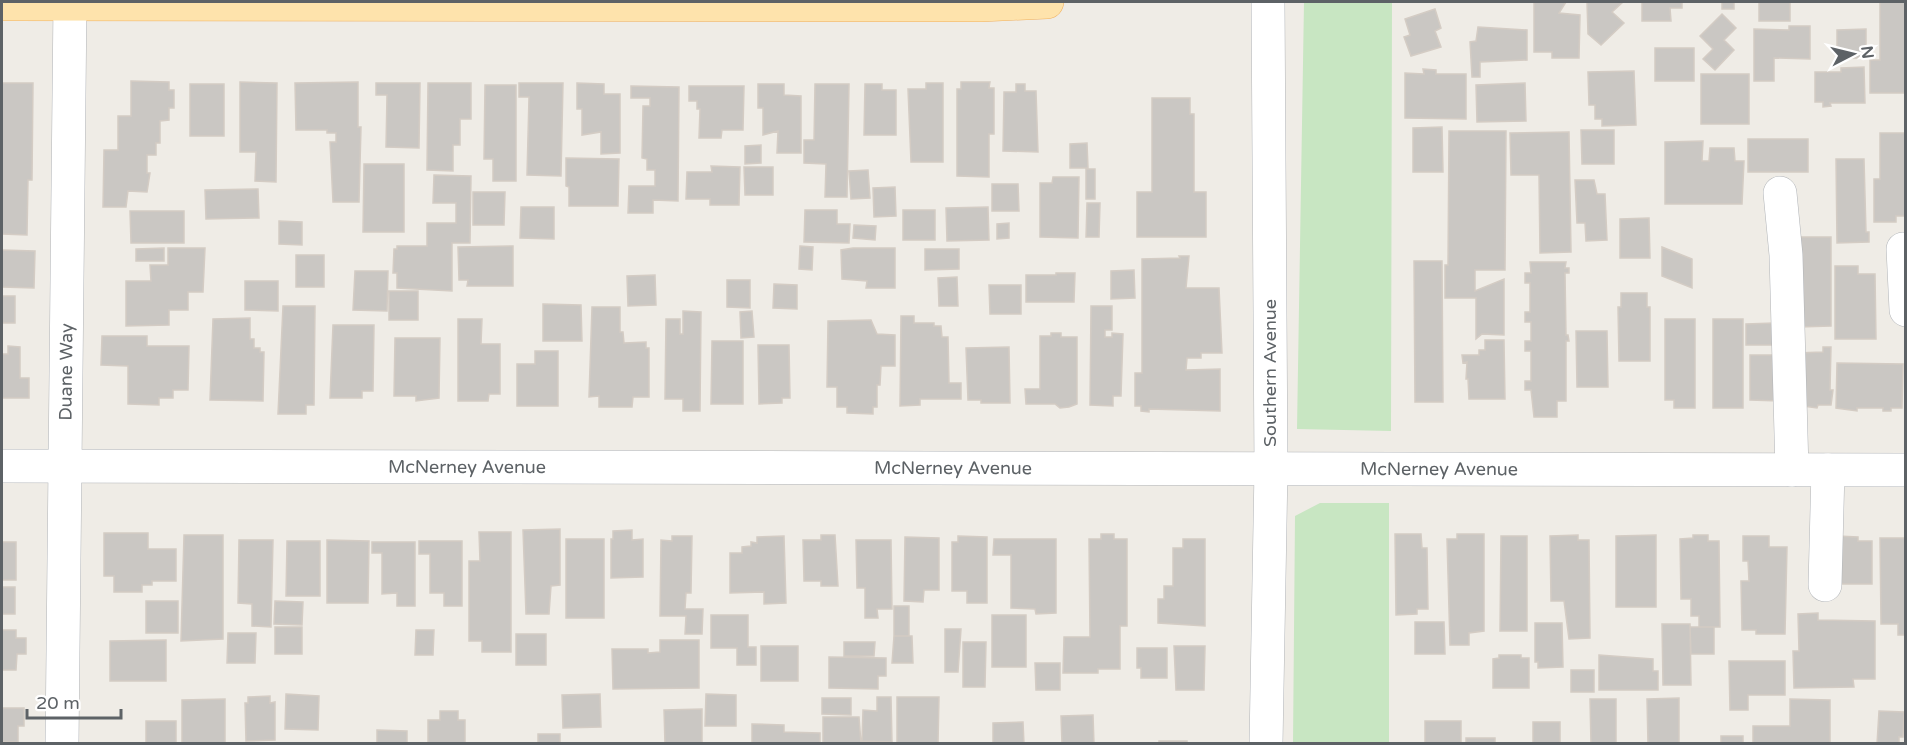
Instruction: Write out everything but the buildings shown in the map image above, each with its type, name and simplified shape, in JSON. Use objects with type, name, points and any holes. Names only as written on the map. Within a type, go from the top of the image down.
[{"type":"main road","points":[[2,4],[981,5],[1047,2]]},
{"type":"street","name":"Southern Avenue","points":[[1266,744],[1270,469],[1268,2]]},
{"type":"street","name":"Duane Way","points":[[62,744],[70,3]]},
{"type":"street","points":[[1780,193],[1786,255],[1792,470]]},
{"type":"street","points":[[1903,249],[1905,310]]},
{"type":"street","name":"McNerney Avenue","points":[[2,466],[1905,470]]},
{"type":"street","points":[[1825,585],[1828,470]]},
{"type":"green space","points":[[1304,2],[1392,2],[1391,431],[1297,429]]},
{"type":"green space","points":[[1320,503],[1389,503],[1389,743],[1293,743],[1295,516]]}]
